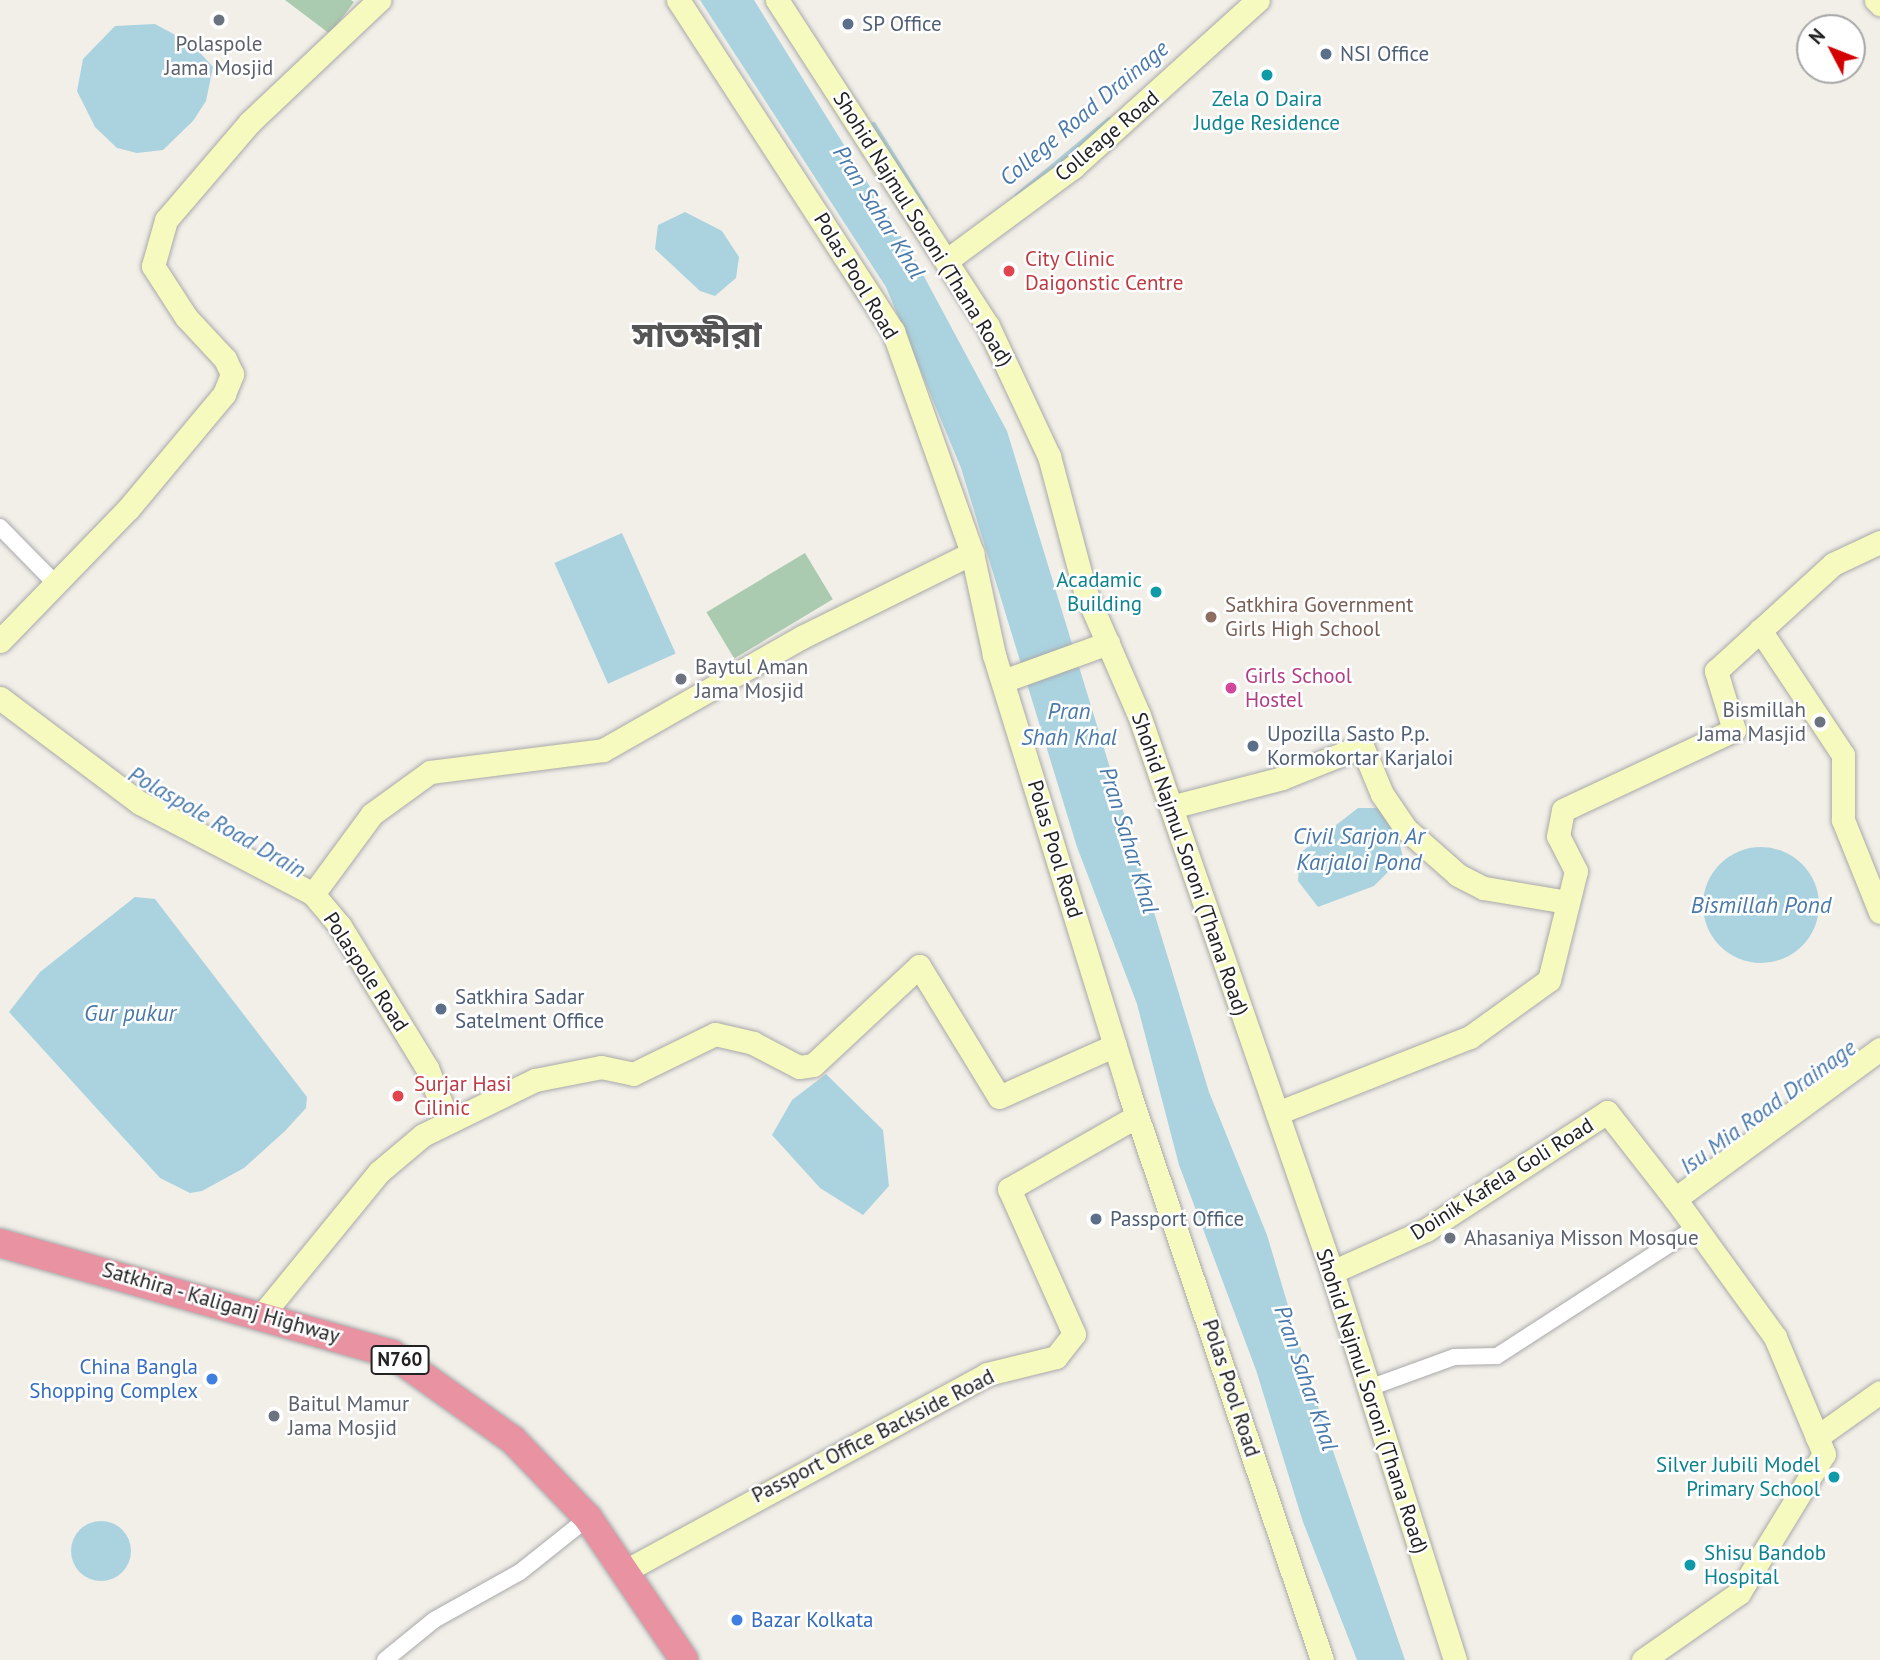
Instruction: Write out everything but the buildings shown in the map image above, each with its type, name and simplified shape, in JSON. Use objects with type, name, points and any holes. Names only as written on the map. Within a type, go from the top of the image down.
[{"type":"highway","name":"Satkhira - Kaliganj Highway","points":[[0,1243],[262,1315],[392,1354],[513,1440],[587,1518],[684,1660]]},
{"type":"street","points":[[0,641],[56,584],[224,394],[232,374],[153,266],[166,220],[250,122],[379,0]]},
{"type":"street","name":"Polas Pool Road","points":[[678,0],[893,331],[972,554],[1003,681],[1137,1116],[1322,1660]]},
{"type":"street","name":"Shohid Najmul Soroni (Thana Road)","points":[[777,0],[946,261],[1024,397],[1108,643],[1171,807],[1332,1272],[1455,1660]]},
{"type":"street","name":"Colleage Road","points":[[946,261],[1104,142],[1258,0]]},
{"type":"street","points":[[1876,0],[1880,5]]},
{"type":"street","points":[[0,527],[56,584]]},
{"type":"street","points":[[1277,1113],[1469,1037],[1549,980],[1576,871],[1558,836],[1563,810],[1734,730],[1716,671],[1833,564],[1880,542]]},
{"type":"street","points":[[313,894],[372,814],[430,772],[603,750],[802,637],[972,554]]},
{"type":"street","points":[[1760,629],[1843,755],[1843,820],[1880,912]]},
{"type":"street","points":[[1003,681],[1108,643]]},
{"type":"street","name":"Polaspole Road","points":[[0,698],[140,803],[313,894],[340,926],[427,1068],[448,1121]]},
{"type":"street","points":[[1171,807],[1282,778],[1362,746],[1382,794],[1406,829],[1458,875],[1484,888],[1567,902]]},
{"type":"street","points":[[262,1315],[371,1181],[448,1121],[561,1073],[601,1067],[633,1074],[715,1034],[753,1043],[799,1067],[813,1065],[919,966],[999,1097],[1115,1045]]},
{"type":"street","points":[[1643,1660],[1739,1593],[1824,1454],[1774,1337],[1698,1226],[1675,1199],[1880,1049]]},
{"type":"street","name":"Doinik Kafela Goli Road","points":[[1332,1272],[1426,1230],[1607,1112],[1675,1199]]},
{"type":"street","name":"Passport Office Backside Road","points":[[622,1572],[987,1374],[1056,1357],[1074,1334],[1009,1189],[1137,1116]]},
{"type":"street","points":[[1368,1388],[1454,1357],[1497,1356],[1698,1226]]},
{"type":"street","points":[[1817,1437],[1880,1392]]},
{"type":"street","points":[[385,1660],[434,1619],[520,1572],[587,1518]]},
{"type":"green space","points":[[285,0],[351,0],[354,2],[330,34]]},
{"type":"green space","points":[[805,553],[833,599],[734,659],[706,612]]},
{"type":"water","name":"Pran Shah Khal","points":[[700,0],[754,0],[913,256],[1007,431],[1209,1092],[1267,1235],[1320,1413],[1405,1660],[1357,1660],[1303,1522],[1256,1370],[1179,1165],[1137,1004],[1077,847],[961,468],[886,287]]},
{"type":"water","points":[[155,24],[192,44],[213,67],[206,101],[193,121],[163,150],[137,153],[117,148],[95,127],[77,91],[83,59],[115,26]]},
{"type":"water","points":[[685,212],[722,231],[739,257],[736,278],[715,296],[700,291],[655,249],[658,225]]},
{"type":"water","points":[[622,533],[676,654],[608,684],[554,563]]},
{"type":"water","name":"Civil Sarjon Ar Karjaloi Pond","points":[[1358,808],[1377,808],[1394,821],[1403,857],[1374,886],[1318,907],[1298,881],[1300,853]]},
{"type":"water","name":"Bismillah Pond","points":[[1761,847],[1783,851],[1802,864],[1815,883],[1819,905],[1815,927],[1802,946],[1783,959],[1761,963],[1739,959],[1720,946],[1707,927],[1703,905],[1707,883],[1720,864],[1739,851]]},
{"type":"water","name":"Gur pukur","points":[[135,897],[155,899],[307,1097],[306,1108],[244,1168],[202,1191],[190,1193],[160,1178],[9,1012],[40,972]]},
{"type":"water","points":[[826,1074],[883,1130],[889,1186],[863,1215],[820,1188],[772,1135],[792,1100]]},
{"type":"water","points":[[95,1521],[107,1521],[123,1529],[129,1539],[129,1563],[123,1573],[107,1581],[95,1581],[79,1573],[71,1557],[71,1545],[79,1529]]},
{"type":"waterway","name":"College Road Drainage","points":[[1017,195],[1109,119]]},
{"type":"waterway","points":[[873,124],[925,208]]},
{"type":"place","name":"Polaspole Jama Mosjid","points":[[219,20]]},
{"type":"place","name":"SP Office","points":[[848,24]]},
{"type":"place","name":"NSI Office","points":[[1326,54]]},
{"type":"place","name":"Zela O Daira Judge Residence","points":[[1267,75]]},
{"type":"place","name":"City Clinic Daigonstic Centre","points":[[1009,271]]},
{"type":"place","name":"Acadamic Building","points":[[1156,592]]},
{"type":"place","name":"Satkhira Government Girls High School","points":[[1211,617]]},
{"type":"place","name":"Baytul Aman Jama Mosjid","points":[[681,679]]},
{"type":"place","name":"Girls School Hostel","points":[[1231,688]]},
{"type":"place","name":"Bismillah Jama Masjid","points":[[1820,722]]},
{"type":"place","name":"Upozilla Sasto P.p. Kormokortar Karjaloi","points":[[1253,746]]},
{"type":"place","name":"Satkhira Sadar Satelment Office","points":[[441,1009]]},
{"type":"place","name":"Surjar Hasi Cilinic","points":[[398,1096]]},
{"type":"place","name":"Passport Office","points":[[1096,1219]]},
{"type":"place","name":"Ahasaniya Misson Mosque","points":[[1450,1238]]},
{"type":"place","name":"China Bangla Shopping Complex","points":[[212,1379]]},
{"type":"place","name":"Baitul Mamur Jama Mosjid","points":[[274,1416]]},
{"type":"place","name":"Silver Jubili Model Primary School","points":[[1834,1477]]},
{"type":"place","name":"Shisu Bandob Hospital","points":[[1690,1565]]},
{"type":"place","name":"Bazar Kolkata","points":[[737,1620]]},
{"type":"district","name":"সাতক্ষীরা","points":[[697,334]]},
{"type":"water label","name":"Pran Sahar Khal","points":[[879,212]]},
{"type":"water label","name":"Polaspole Road Drain","points":[[217,822]]},
{"type":"water label","name":"Pran Sahar Khal","points":[[1129,840]]},
{"type":"water label","name":"Isu Mia Road Drainage","points":[[1768,1107]]},
{"type":"water label","name":"Pran Sahar Khal","points":[[1306,1378]]}]
